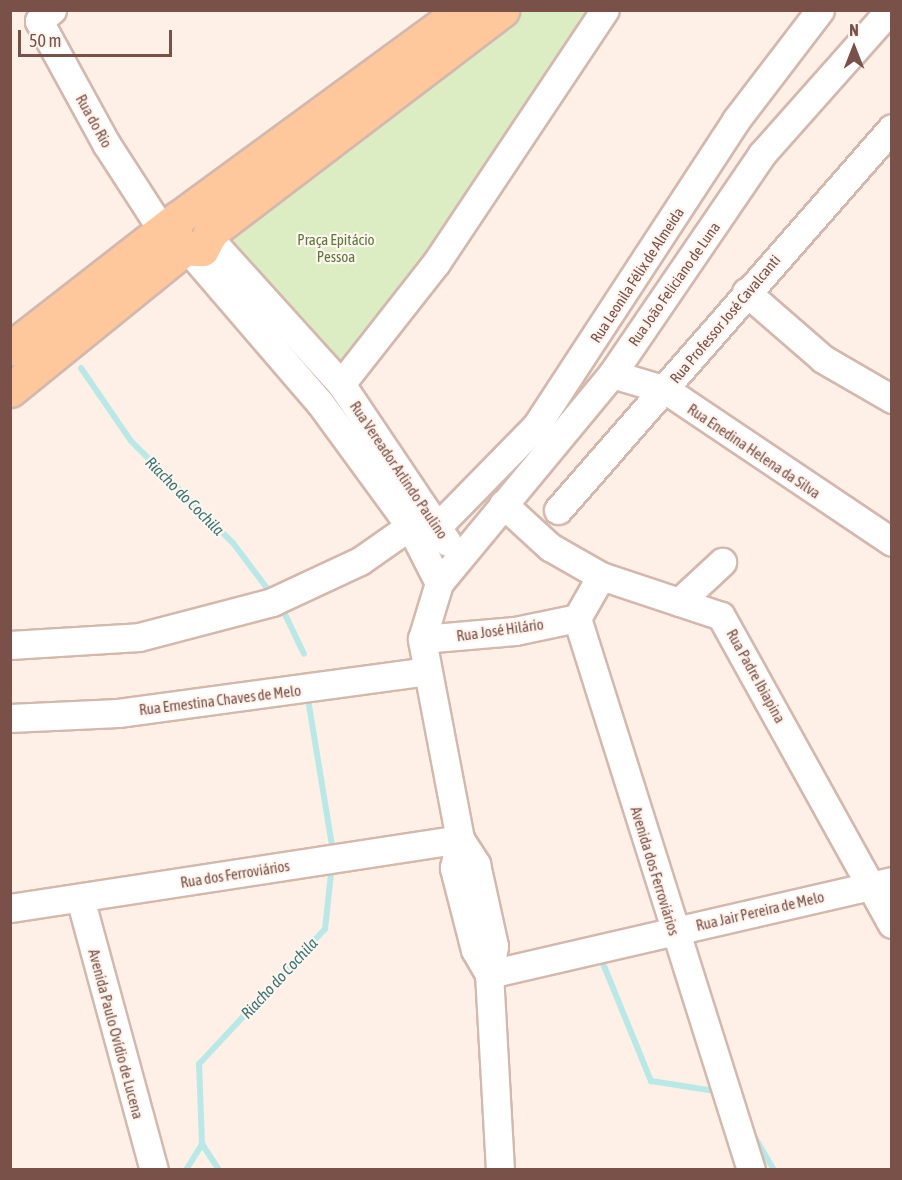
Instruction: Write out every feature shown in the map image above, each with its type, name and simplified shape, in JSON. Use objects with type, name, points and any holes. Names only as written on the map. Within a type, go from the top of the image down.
[{"type":"main road","points":[[10,390],[188,235],[463,10]]},
{"type":"main road","points":[[10,349],[188,235],[502,10]]},
{"type":"street","name":"Rua do Rio","points":[[52,10],[39,21],[107,145],[188,235]]},
{"type":"street","points":[[188,235],[320,403],[338,404],[341,384],[436,263],[605,10]]},
{"type":"street","name":"Rua Leonila Félix de Almeida","points":[[446,540],[536,426],[736,120],[820,10]]},
{"type":"street","name":"Rua João Feliciano de Luna","points":[[446,540],[503,504],[612,374],[762,154],[889,12]]},
{"type":"street","name":"Rua Professor José Cavalcanti","points":[[558,510],[666,390],[746,292],[891,128]]},
{"type":"street","points":[[188,235],[341,384]]},
{"type":"street","points":[[746,292],[823,359],[889,393]]},
{"type":"street","name":"Rua Enedina Helena da Silva","points":[[612,374],[666,390],[891,542]]},
{"type":"street","name":"Rua Vereador Arlindo Paulino","points":[[341,384],[446,540]]},
{"type":"street","name":"Rua Vereador Arlindo Paulino","points":[[320,403],[410,526],[439,583]]},
{"type":"street","name":"Rua Padre Ibiapina","points":[[503,504],[550,547],[601,576],[721,616],[734,633],[879,883],[891,924]]},
{"type":"street","points":[[10,645],[139,637],[272,602],[360,561],[410,526]]},
{"type":"street","points":[[446,540],[439,583],[422,639],[460,839],[476,864],[494,946],[489,974],[500,1170]]},
{"type":"street","points":[[679,602],[722,562]]},
{"type":"street","points":[[577,618],[601,576]]},
{"type":"street","name":"Rua José Hilário","points":[[422,639],[515,631],[577,618]]},
{"type":"street","name":"Avenida dos Ferroviários","points":[[577,618],[751,1170]]},
{"type":"street","name":"Rua Ernestina Chaves de Melo","points":[[10,718],[118,713],[427,671]]},
{"type":"street","name":"Rua dos Ferroviários","points":[[10,908],[460,839]]},
{"type":"street","name":"Rua Jair Pereira de Melo","points":[[489,974],[879,883]]},
{"type":"street","name":"Avenida Paulo Ovídio de Lucena","points":[[80,898],[154,1170]]},
{"type":"green space","name":"Praça Epitácio Pessoa","points":[[502,11],[605,11],[341,384],[211,232]]},
{"type":"waterway","name":"Riacho do Cochila","points":[[81,368],[131,441],[233,543],[273,596]]},
{"type":"waterway","name":"Riacho do Cochila","points":[[281,606],[304,654]]},
{"type":"waterway","name":"Riacho do Cochila","points":[[308,699],[333,852]]},
{"type":"waterway","name":"Riacho do Cochila","points":[[219,1170],[202,1144],[199,1064],[325,929],[332,865]]},
{"type":"waterway","points":[[602,961],[651,1081],[715,1091]]},
{"type":"waterway","points":[[750,1129],[774,1170]]},
{"type":"waterway","points":[[186,1170],[202,1144]]}]
